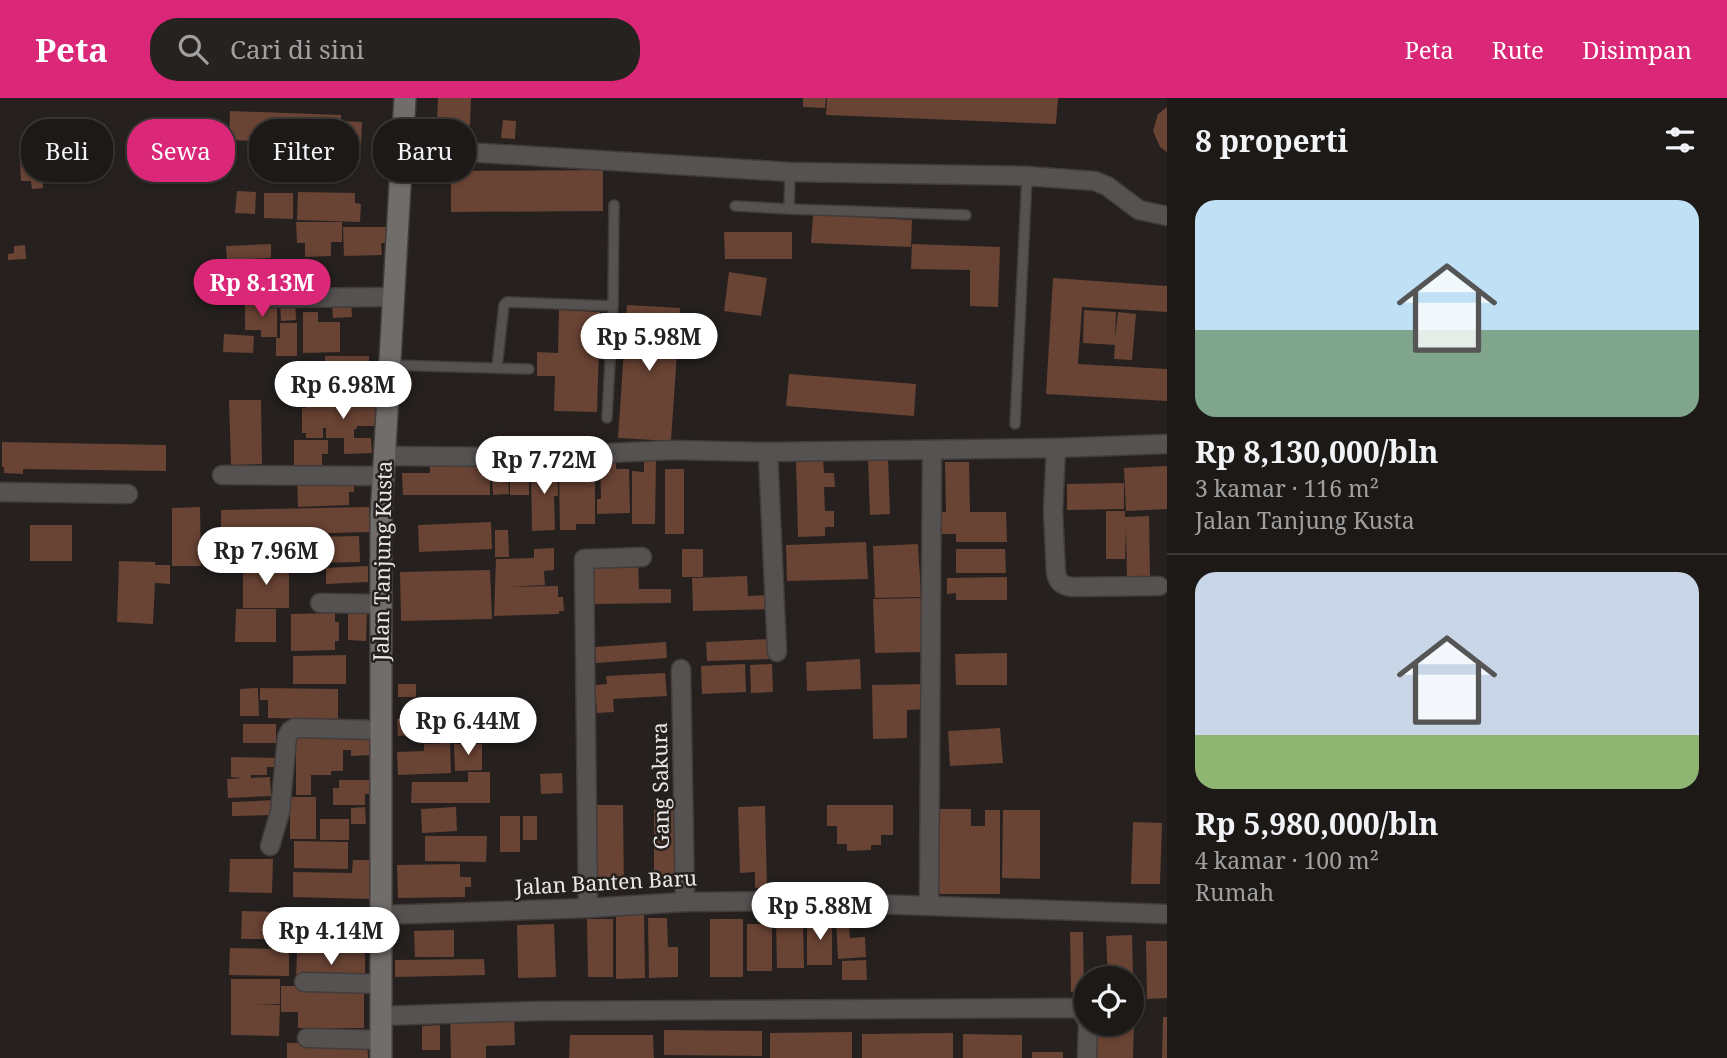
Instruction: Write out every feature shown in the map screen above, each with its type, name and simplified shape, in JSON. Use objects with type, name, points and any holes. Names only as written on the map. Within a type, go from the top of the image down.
[{"type":"street","name":"Jalan Tanjung Kusta","points":[[404,119],[405,98]]},
{"type":"street","points":[[476,153],[790,172],[1027,176],[1095,181],[1107,186],[1139,210],[1167,216]]},
{"type":"street","name":"Jalan Tanjung Kusta","points":[[380,1049],[383,466],[400,182]]},
{"type":"street","points":[[270,298],[393,297]]},
{"type":"street","points":[[222,475],[673,450],[768,452],[1167,444]]},
{"type":"street","points":[[1056,448],[1054,511],[1058,581],[1063,586],[1071,587],[1159,586]]},
{"type":"street","points":[[929,904],[932,450]]},
{"type":"street","points":[[768,452],[777,652]]},
{"type":"street","points":[[0,492],[128,494]]},
{"type":"street","points":[[588,908],[576,559],[642,557]]},
{"type":"street","points":[[320,603],[383,604]]},
{"type":"street","name":"Gang Sakura","points":[[681,669],[685,902]]},
{"type":"street","points":[[271,846],[280,812],[287,737],[290,731],[295,728],[381,730]]},
{"type":"street","name":"Jalan Banten Baru","points":[[382,915],[685,902],[929,904],[1167,914]]},
{"type":"street","points":[[304,982],[381,984]]},
{"type":"street","points":[[380,1016],[551,1011],[1074,1009]]},
{"type":"street","points":[[1087,1036],[1087,1058]]},
{"type":"street","points":[[307,1038],[380,1049]]},
{"type":"lane","points":[[789,209],[790,172]]},
{"type":"lane","points":[[1015,424],[1027,176]]},
{"type":"lane","points":[[607,418],[613,306],[614,205]]},
{"type":"lane","points":[[735,206],[966,215]]},
{"type":"lane","points":[[497,367],[504,305],[507,302],[613,306]]},
{"type":"lane","points":[[388,365],[528,369]]},
{"type":"building","points":[[438,98],[471,98],[470,119],[437,119]]},
{"type":"building","points":[[803,98],[826,98],[825,108],[803,107]]},
{"type":"building","points":[[827,98],[1058,98],[1056,124],[826,115]]},
{"type":"building","points":[[1167,107],[1167,152],[1160,147],[1153,131],[1158,114]]},
{"type":"building","points":[[230,111],[341,115],[341,119],[249,119],[249,141],[235,140],[235,119],[230,119]]},
{"type":"building","points":[[503,120],[516,121],[515,139],[501,138]]},
{"type":"building","points":[[359,122],[362,122],[359,145]]},
{"type":"building","points":[[603,170],[603,211],[451,212],[451,182],[476,182],[476,171]]},
{"type":"building","points":[[31,182],[43,182],[43,188],[32,189]]},
{"type":"building","points":[[237,191],[256,192],[255,214],[235,213]]},
{"type":"building","points":[[298,192],[355,193],[355,203],[361,204],[360,222],[297,220]]},
{"type":"building","points":[[264,193],[293,193],[293,219],[264,218]]},
{"type":"building","points":[[813,215],[912,220],[911,247],[811,243]]},
{"type":"building","points":[[296,222],[342,222],[342,242],[331,242],[331,256],[305,257],[305,243],[297,243]]},
{"type":"building","points":[[343,227],[388,227],[388,243],[381,243],[382,255],[344,256]]},
{"type":"building","points":[[724,232],[792,232],[792,259],[725,259]]},
{"type":"building","points":[[271,244],[271,258],[230,260],[265,260],[265,293],[219,294],[218,261],[227,260],[226,246]]},
{"type":"building","points":[[912,244],[1000,247],[998,307],[970,306],[970,270],[911,269]]},
{"type":"building","points":[[25,245],[26,259],[8,260],[8,254],[14,253],[14,246]]},
{"type":"building","points":[[729,272],[767,278],[761,316],[724,311]]},
{"type":"building","points":[[1053,278],[1167,286],[1167,312],[1082,307],[1078,364],[1167,369],[1167,401],[1046,394]]},
{"type":"building","points":[[295,300],[296,320],[281,321],[280,301]]},
{"type":"building","points":[[351,301],[352,317],[333,318],[332,302]]},
{"type":"building","points":[[245,303],[277,304],[277,337],[261,337],[261,330],[245,330]]},
{"type":"building","points":[[627,305],[680,308],[671,441],[618,438]]},
{"type":"building","points":[[559,310],[600,312],[597,412],[554,411],[555,376],[537,376],[537,352],[558,353]]},
{"type":"building","points":[[1084,310],[1116,312],[1115,339],[1118,312],[1136,314],[1132,360],[1114,359],[1115,345],[1083,343]]},
{"type":"building","points":[[303,312],[318,312],[318,322],[340,322],[340,352],[303,353]]},
{"type":"building","points":[[280,323],[297,323],[297,356],[276,356],[276,338],[280,338]]},
{"type":"building","points":[[224,334],[254,336],[253,353],[223,352]]},
{"type":"building","points":[[325,356],[369,356],[369,370],[325,369]]},
{"type":"building","points":[[324,371],[358,371],[358,385],[353,385],[353,398],[325,398]]},
{"type":"building","points":[[789,374],[916,384],[914,416],[786,406]]},
{"type":"building","points":[[357,398],[383,398],[383,426],[357,426],[357,429],[354,429],[354,438],[371,438],[372,453],[344,454],[344,438],[326,438],[326,428],[323,428],[323,438],[306,438],[306,433],[302,433],[302,408],[306,408],[306,402],[357,402]]},
{"type":"building","points":[[229,400],[261,400],[262,464],[231,465]]},
{"type":"building","points":[[294,440],[328,440],[328,454],[322,454],[322,466],[294,466]]},
{"type":"building","points":[[2,442],[166,445],[166,471],[23,469],[23,474],[4,473]]},
{"type":"building","points":[[888,458],[890,514],[870,515],[868,459]]},
{"type":"building","points":[[823,459],[824,473],[834,473],[835,487],[824,487],[825,511],[834,511],[834,527],[825,527],[825,536],[798,537],[796,460]]},
{"type":"building","points":[[430,460],[490,460],[490,495],[403,495],[402,473],[430,473]]},
{"type":"building","points":[[491,460],[507,460],[509,494],[493,495]]},
{"type":"building","points":[[644,460],[656,460],[655,524],[632,524],[632,471],[644,472]]},
{"type":"building","points":[[945,462],[969,462],[970,512],[1006,512],[1007,542],[956,542],[956,534],[942,534],[942,512],[946,512]]},
{"type":"building","points":[[600,463],[616,463],[616,469],[629,469],[630,513],[597,514],[597,499],[601,499]]},
{"type":"building","points":[[557,464],[555,530],[532,531],[531,465]]},
{"type":"building","points":[[510,465],[529,465],[529,495],[510,495]]},
{"type":"building","points":[[1167,466],[1167,509],[1126,511],[1124,468]]},
{"type":"building","points":[[665,469],[684,469],[684,534],[665,534]]},
{"type":"building","points":[[595,473],[595,524],[576,524],[576,530],[560,530],[559,474]]},
{"type":"building","points":[[354,477],[354,492],[349,492],[349,505],[298,507],[297,478]]},
{"type":"building","points":[[1124,483],[1124,509],[1067,510],[1067,484]]},
{"type":"building","points":[[200,507],[201,566],[172,566],[172,508]]},
{"type":"building","points":[[369,507],[369,532],[221,536],[221,510]]},
{"type":"building","points":[[1106,511],[1125,511],[1125,517],[1149,516],[1150,577],[1127,578],[1126,528],[1125,559],[1106,559]]},
{"type":"building","points":[[491,522],[492,549],[419,552],[418,525]]},
{"type":"building","points":[[30,525],[72,525],[72,561],[30,561]]},
{"type":"building","points":[[495,530],[508,530],[509,557],[495,557]]},
{"type":"building","points":[[359,536],[360,562],[217,565],[216,539]]},
{"type":"building","points":[[866,542],[868,579],[787,581],[786,545]]},
{"type":"building","points":[[918,544],[921,597],[875,598],[873,546]]},
{"type":"building","points":[[554,548],[554,570],[544,571],[545,585],[508,587],[558,586],[558,597],[563,597],[564,611],[559,611],[559,614],[494,616],[496,559],[534,558],[534,549]]},
{"type":"building","points":[[682,549],[703,549],[703,577],[682,577]]},
{"type":"building","points":[[956,549],[1005,549],[1006,573],[956,573]]},
{"type":"building","points":[[119,561],[170,565],[170,584],[155,583],[153,624],[117,622]]},
{"type":"building","points":[[638,561],[639,589],[671,589],[671,603],[593,604],[592,562]]},
{"type":"building","points":[[243,566],[289,566],[289,608],[243,608]]},
{"type":"building","points":[[368,566],[368,582],[326,584],[326,568]]},
{"type":"building","points":[[490,570],[492,619],[401,621],[400,572]]},
{"type":"building","points":[[747,576],[748,596],[771,595],[771,609],[693,611],[692,578]]},
{"type":"building","points":[[1007,577],[1007,600],[956,600],[956,593],[947,594],[947,578]]},
{"type":"building","points":[[923,598],[925,652],[875,653],[873,599]]},
{"type":"building","points":[[236,609],[276,609],[276,642],[235,642]]},
{"type":"building","points":[[335,613],[335,622],[339,622],[339,641],[335,641],[335,650],[291,651],[291,614]]},
{"type":"building","points":[[348,613],[367,613],[366,641],[348,640]]},
{"type":"building","points":[[770,639],[771,659],[707,661],[706,642]]},
{"type":"building","points":[[666,642],[667,658],[596,663],[595,647]]},
{"type":"building","points":[[1007,653],[1007,685],[956,685],[955,654]]},
{"type":"building","points":[[346,655],[346,684],[293,684],[293,656]]},
{"type":"building","points":[[860,659],[861,689],[807,691],[806,662]]},
{"type":"building","points":[[745,664],[746,692],[702,694],[701,666]]},
{"type":"building","points":[[772,664],[773,692],[751,693],[750,665]]},
{"type":"building","points":[[665,673],[667,696],[613,699],[614,712],[597,713],[595,685],[607,684],[606,676]]},
{"type":"building","points":[[398,684],[416,684],[416,697],[398,697]]},
{"type":"building","points":[[926,684],[927,709],[907,710],[907,738],[873,739],[872,685]]},
{"type":"building","points":[[258,688],[259,716],[240,716],[240,689]]},
{"type":"building","points":[[260,688],[338,689],[338,719],[268,718],[268,700],[260,700]]},
{"type":"building","points":[[487,708],[488,737],[467,738],[467,733],[436,734],[435,710]]},
{"type":"building","points":[[430,710],[432,734],[398,736],[397,719],[411,718],[410,711]]},
{"type":"building","points":[[243,724],[276,724],[276,743],[243,743]]},
{"type":"building","points":[[1000,728],[1003,763],[950,766],[948,731]]},
{"type":"building","points":[[296,731],[351,731],[351,740],[372,739],[372,755],[351,756],[351,750],[343,750],[343,771],[331,771],[331,775],[311,775],[311,795],[296,795]]},
{"type":"building","points":[[450,743],[451,773],[398,775],[397,752],[424,751],[424,744]]},
{"type":"building","points":[[454,744],[482,744],[482,770],[455,771]]},
{"type":"building","points":[[231,757],[277,758],[277,767],[267,767],[267,775],[251,775],[251,778],[270,777],[271,796],[228,798],[227,779],[243,778],[231,777]]},
{"type":"building","points":[[468,772],[490,772],[490,803],[411,803],[412,782],[468,782]]},
{"type":"building","points":[[562,773],[563,793],[541,794],[540,774]]},
{"type":"building","points":[[339,780],[370,780],[370,794],[365,794],[365,805],[333,805],[333,788],[339,788]]},
{"type":"building","points":[[290,797],[316,797],[316,839],[290,839]]},
{"type":"building","points":[[275,800],[276,815],[232,816],[232,802]]},
{"type":"building","points":[[662,803],[683,803],[683,888],[654,888],[654,810],[662,810]]},
{"type":"building","points":[[597,805],[623,805],[624,891],[597,891]]},
{"type":"building","points":[[827,805],[893,805],[893,835],[881,835],[881,845],[871,845],[871,850],[847,851],[847,844],[837,844],[837,826],[827,826]]},
{"type":"building","points":[[765,806],[767,887],[755,888],[755,872],[740,873],[738,807]]},
{"type":"building","points":[[365,807],[366,824],[351,824],[351,808]]},
{"type":"building","points":[[456,807],[457,831],[422,833],[421,809]]},
{"type":"building","points":[[938,809],[971,809],[971,826],[985,826],[985,810],[1000,810],[1000,894],[938,894]]},
{"type":"building","points":[[1003,810],[1040,810],[1040,879],[1002,878]]},
{"type":"building","points":[[500,816],[520,816],[520,852],[500,852]]},
{"type":"building","points":[[523,816],[537,816],[537,840],[523,840]]},
{"type":"building","points":[[320,819],[349,819],[349,840],[320,840]]},
{"type":"building","points":[[1133,822],[1162,823],[1160,884],[1131,884]]},
{"type":"building","points":[[425,836],[487,836],[486,862],[425,861]]},
{"type":"building","points":[[294,841],[348,842],[348,869],[294,868]]},
{"type":"building","points":[[230,859],[273,859],[272,893],[229,892]]},
{"type":"building","points":[[353,860],[373,860],[372,899],[293,897],[293,872],[352,873]]},
{"type":"building","points":[[460,864],[460,877],[471,877],[471,887],[465,887],[465,897],[398,898],[397,865]]},
{"type":"building","points":[[242,911],[277,912],[276,939],[241,939]]},
{"type":"building","points":[[616,914],[644,914],[645,978],[616,979]]},
{"type":"building","points":[[648,918],[667,918],[668,947],[678,947],[678,977],[649,978]]},
{"type":"building","points":[[803,918],[804,968],[777,968],[776,919]]},
{"type":"building","points":[[848,918],[850,938],[865,937],[866,957],[838,959],[836,919]]},
{"type":"building","points":[[587,919],[613,919],[613,977],[588,977]]},
{"type":"building","points":[[710,919],[743,919],[743,977],[710,977]]},
{"type":"building","points":[[807,919],[832,919],[832,965],[807,965]]},
{"type":"building","points":[[554,924],[556,977],[518,978],[517,925]]},
{"type":"building","points":[[747,924],[772,924],[772,971],[747,971]]},
{"type":"building","points":[[454,930],[454,957],[415,957],[414,931]]},
{"type":"building","points":[[295,931],[353,931],[353,949],[295,948]]},
{"type":"building","points":[[1070,932],[1083,932],[1084,966],[1074,966],[1074,992],[1071,992]]},
{"type":"building","points":[[1132,935],[1133,966],[1107,966],[1106,936]]},
{"type":"building","points":[[1146,941],[1167,941],[1167,998],[1147,999]]},
{"type":"building","points":[[230,948],[289,949],[289,976],[229,975]]},
{"type":"building","points":[[297,952],[365,953],[365,981],[296,980]]},
{"type":"building","points":[[484,959],[485,975],[395,977],[395,960]]},
{"type":"building","points":[[866,960],[867,980],[842,980],[842,961]]},
{"type":"building","points":[[231,979],[280,979],[280,1004],[255,1004],[280,1005],[279,1036],[231,1035]]},
{"type":"building","points":[[281,986],[364,986],[364,1028],[298,1028],[298,1012],[281,1012]]},
{"type":"building","points":[[514,1014],[515,1045],[486,1046],[486,1058],[451,1058],[450,1016]]},
{"type":"building","points":[[1163,1017],[1167,1017],[1167,1058],[1162,1058]]},
{"type":"building","points":[[440,1025],[440,1050],[422,1050],[422,1026]]},
{"type":"building","points":[[664,1030],[762,1031],[762,1056],[664,1055]]},
{"type":"building","points":[[852,1032],[852,1058],[770,1058],[770,1033]]},
{"type":"building","points":[[953,1033],[953,1058],[862,1058],[862,1034]]},
{"type":"building","points":[[963,1034],[1022,1035],[1022,1058],[963,1058]]},
{"type":"building","points":[[570,1035],[653,1035],[654,1058],[569,1058]]},
{"type":"building","points":[[1093,1036],[1134,1036],[1133,1058],[1093,1058]]},
{"type":"building","points":[[367,1042],[368,1058],[287,1058],[287,1043]]},
{"type":"building","points":[[1032,1052],[1063,1052],[1063,1058],[1032,1058]]}]
